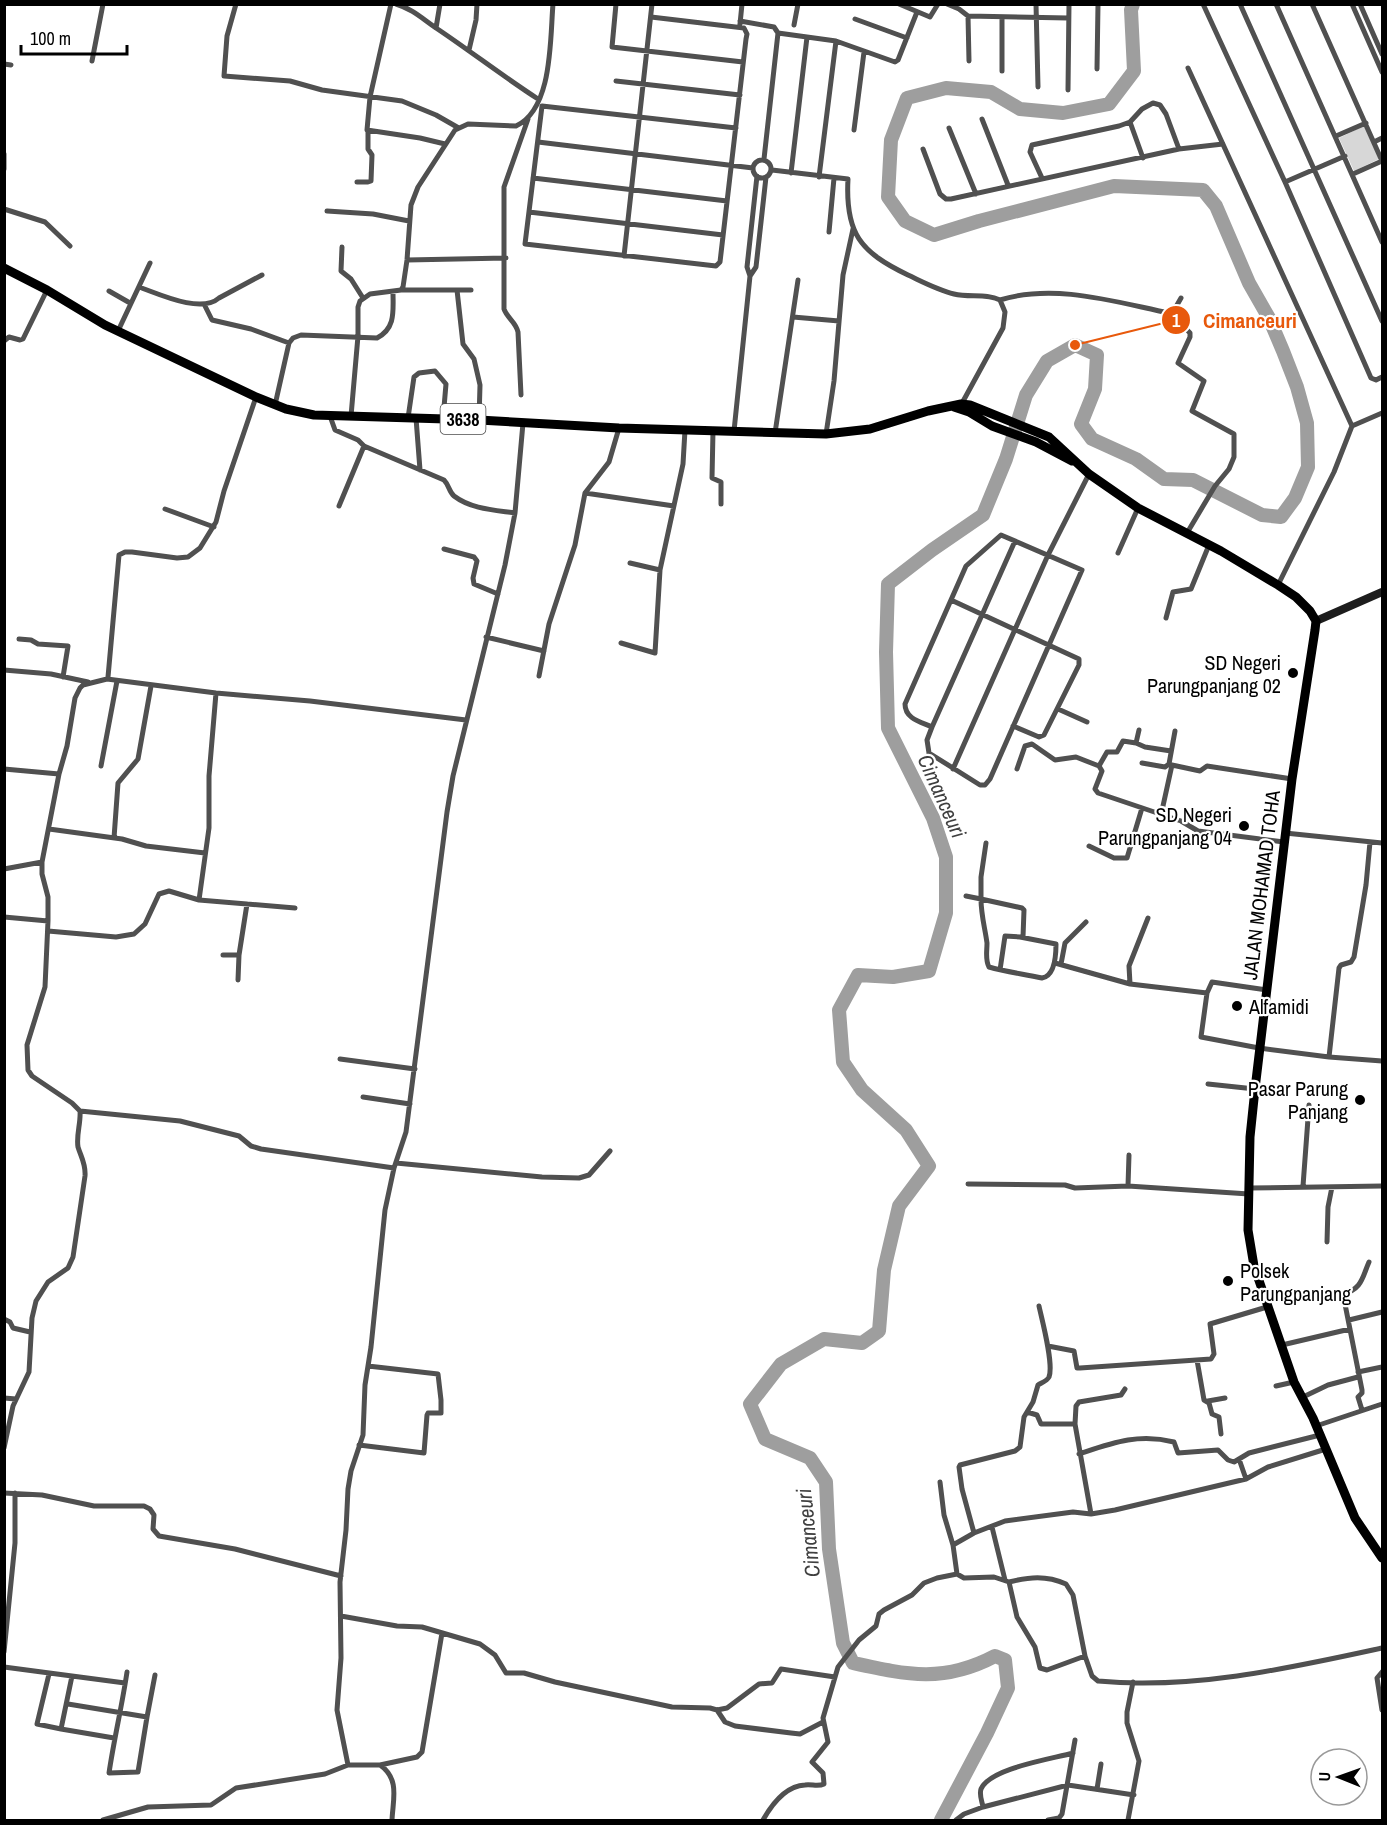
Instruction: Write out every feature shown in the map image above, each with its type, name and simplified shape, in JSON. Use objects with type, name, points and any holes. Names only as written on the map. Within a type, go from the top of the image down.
[{"type":"main road","name":"3638","points":[[4,268],[47,290],[105,325],[256,397],[300,413],[619,428],[826,434],[870,429],[928,411],[958,406],[978,407],[1014,434],[1036,442],[1076,463]]},
{"type":"main road","name":"3638","points":[[994,421],[1017,423],[1039,432],[1059,444],[1076,463]]},
{"type":"main road","points":[[1076,463],[1138,508],[1278,585],[1302,603],[1316,621]]},
{"type":"main road","name":"JALAN MOHAMAD TOHA","points":[[1316,621],[1284,837],[1254,1089],[1250,1137],[1248,1230],[1251,1251],[1267,1307],[1294,1382],[1303,1396],[1355,1518],[1383,1558]]},
{"type":"street","points":[[92,61],[103,4]]},
{"type":"street","points":[[236,4],[227,36],[224,76],[290,81],[315,88],[409,104],[436,114],[458,128]]},
{"type":"street","points":[[357,182],[371,182],[372,155],[368,149],[367,127],[370,97],[391,4]]},
{"type":"street","points":[[396,4],[410,9],[538,99]]},
{"type":"street","points":[[436,28],[440,4]]},
{"type":"street","points":[[470,50],[477,4]]},
{"type":"street","points":[[521,395],[518,333],[515,324],[504,309],[506,258],[504,187],[549,69],[553,4]]},
{"type":"street","points":[[616,4],[612,47],[744,62]]},
{"type":"street","points":[[624,256],[652,4]]},
{"type":"street","points":[[739,25],[742,4]]},
{"type":"street","points":[[794,25],[798,4]]},
{"type":"street","points":[[899,4],[930,17],[938,4]]},
{"type":"street","points":[[947,4],[969,16],[1068,18]]},
{"type":"street","points":[[959,9],[964,4]]},
{"type":"street","points":[[1036,4],[1038,87]]},
{"type":"street","points":[[1068,90],[1069,4]]},
{"type":"street","points":[[1097,69],[1098,4]]},
{"type":"street","points":[[1203,4],[1285,182],[1371,378],[1376,380],[1383,377]]},
{"type":"street","points":[[1240,4],[1383,321]]},
{"type":"street","points":[[1276,4],[1383,242]]},
{"type":"street","points":[[1311,4],[1383,161],[1353,174]]},
{"type":"street","points":[[1352,4],[1383,72]]},
{"type":"street","points":[[1360,4],[1382,50],[1374,53]]},
{"type":"street","points":[[778,33],[836,41],[895,62],[898,60],[917,12]]},
{"type":"street","points":[[969,16],[969,61]]},
{"type":"street","points":[[651,17],[774,27],[778,33],[764,159]]},
{"type":"street","points":[[1002,17],[1002,71]]},
{"type":"street","points":[[855,18],[907,38]]},
{"type":"street","points":[[736,128],[542,106],[525,244],[716,266],[720,262],[731,165],[736,128],[747,34],[739,25]]},
{"type":"street","points":[[791,173],[807,37]]},
{"type":"street","points":[[819,177],[836,41]]},
{"type":"street","points":[[854,130],[864,52]]},
{"type":"street","points":[[1188,68],[1352,426]]},
{"type":"street","points":[[616,81],[740,95]]},
{"type":"street","points":[[1042,178],[1030,152],[1032,145],[1119,126],[1130,122],[1146,106],[1153,103],[1160,105],[1166,114],[1179,149]]},
{"type":"street","points":[[401,290],[407,260],[411,205],[418,187],[445,144],[458,128],[468,124],[510,127],[523,123],[529,118]]},
{"type":"street","points":[[982,119],[1008,185]]},
{"type":"street","points":[[1130,122],[1143,158]]},
{"type":"street","points":[[1336,136],[1366,123]]},
{"type":"street","points":[[949,128],[976,194]]},
{"type":"street","points":[[368,131],[445,144]]},
{"type":"street","points":[[1374,142],[1383,138]]},
{"type":"street","points":[[538,142],[753,168]]},
{"type":"street","points":[[923,149],[938,191],[942,197],[951,199],[1179,149],[1223,144]]},
{"type":"street","points":[[4,154],[4,169]]},
{"type":"street","points":[[1285,182],[1345,156]]},
{"type":"street","points":[[750,276],[756,267],[766,177],[771,170],[770,163],[764,159],[758,160],[753,168]]},
{"type":"street","points":[[734,431],[750,276],[747,267],[757,176],[753,168]]},
{"type":"street","points":[[771,170],[848,179],[846,203],[853,229],[868,251],[896,269],[931,286],[957,295],[1000,300],[1018,295],[1053,294],[1100,298],[1171,313],[1190,333],[1178,363],[1204,381],[1192,411],[1234,434],[1234,457],[1229,469],[1204,502],[1187,533]]},
{"type":"street","points":[[757,176],[766,177]]},
{"type":"street","points":[[533,178],[727,201]]},
{"type":"street","points":[[829,232],[834,178]]},
{"type":"street","points":[[4,209],[45,222],[70,246]]},
{"type":"street","points":[[327,211],[373,214],[409,221]]},
{"type":"street","points":[[529,212],[723,235]]},
{"type":"street","points":[[826,434],[834,381],[843,275],[853,229]]},
{"type":"street","points":[[342,247],[341,271],[351,279],[363,298]]},
{"type":"street","points":[[407,260],[506,258]]},
{"type":"street","points":[[118,331],[150,263]]},
{"type":"street","points":[[139,287],[176,301],[204,304],[214,303],[262,275]]},
{"type":"street","points":[[775,433],[798,280]]},
{"type":"street","points":[[4,341],[9,337],[23,339],[47,290]]},
{"type":"street","points":[[351,416],[358,336],[358,307],[363,298],[370,294],[401,290],[471,290]]},
{"type":"street","points":[[458,290],[463,344],[474,359],[480,385],[478,420]]},
{"type":"street","points":[[109,291],[130,303]]},
{"type":"street","points":[[275,405],[289,344],[293,338],[301,335],[377,338],[390,327],[393,292]]},
{"type":"street","points":[[1171,313],[1181,298]]},
{"type":"street","points":[[958,406],[1003,328],[1005,312],[1000,300]]},
{"type":"street","points":[[204,304],[212,320],[251,328],[289,344]]},
{"type":"street","points":[[793,317],[839,321]]},
{"type":"street","points":[[420,470],[412,418],[414,377],[419,373],[438,372],[439,378],[446,384],[443,419]]},
{"type":"street","points":[[107,679],[119,555],[132,552],[164,557],[188,557],[200,548],[214,527],[256,397]]},
{"type":"street","points":[[1278,585],[1334,472],[1352,426],[1383,413]]},
{"type":"street","points":[[330,416],[335,430],[358,440],[364,446],[444,480],[451,494],[470,505],[515,513]]},
{"type":"street","points":[[348,1765],[338,1710],[341,1664],[341,1576],[349,1479],[363,1435],[365,1384],[381,1238],[395,1166],[406,1132],[447,812],[466,720],[498,594],[515,513],[523,423]]},
{"type":"street","points":[[539,676],[551,615],[574,545],[585,493],[609,462],[619,428]]},
{"type":"street","points":[[621,643],[656,653],[660,570],[682,464],[685,430]]},
{"type":"street","points":[[712,431],[712,478],[721,482],[721,504]]},
{"type":"street","points":[[339,506],[364,446]]},
{"type":"street","points":[[953,769],[1048,555],[1089,474]]},
{"type":"street","points":[[585,493],[674,506]]},
{"type":"street","points":[[1118,553],[1138,508]]},
{"type":"street","points":[[165,509],[214,527]]},
{"type":"street","points":[[932,728],[908,715],[905,711],[905,704],[966,566],[1001,535],[1048,555],[1082,570],[990,779],[980,785],[953,769],[929,753],[927,740],[1015,541]]},
{"type":"street","points":[[1166,618],[1173,592],[1191,589],[1209,545]]},
{"type":"street","points":[[444,549],[475,558],[477,561],[474,584],[498,594]]},
{"type":"street","points":[[630,563],[660,570]]},
{"type":"street","points":[[1316,621],[1383,592]]},
{"type":"street","points":[[951,600],[1079,658],[1079,665],[1044,735],[1039,737],[1013,726]]},
{"type":"street","points":[[486,637],[544,651]]},
{"type":"street","points":[[19,639],[31,640],[38,644],[68,646],[63,677]]},
{"type":"street","points":[[4,670],[51,674],[88,682],[107,679],[151,686],[310,701],[466,720]]},
{"type":"street","points":[[101,766],[117,681]]},
{"type":"street","points":[[88,682],[80,688],[75,698],[42,862],[42,874],[48,897],[45,987],[26,1054],[28,1070],[36,1080],[80,1111],[180,1121],[239,1136],[251,1146],[261,1149],[395,1166],[579,1178],[589,1175],[610,1151]]},
{"type":"street","points":[[114,838],[118,783],[138,759],[151,686]]},
{"type":"street","points":[[199,900],[209,828],[209,776],[216,693]]},
{"type":"street","points":[[1058,709],[1087,722]]},
{"type":"street","points":[[1136,743],[1139,730]]},
{"type":"street","points":[[1161,815],[1171,764],[1174,731]]},
{"type":"street","points":[[1099,766],[1107,752],[1116,752],[1123,741],[1171,751]]},
{"type":"street","points":[[1017,769],[1025,746],[1030,743],[1055,760],[1074,757],[1099,766],[1102,771],[1095,789],[1098,793],[1181,821],[1198,831],[1383,843]]},
{"type":"street","points":[[1142,763],[1165,767],[1171,764],[1199,771],[1207,766],[1292,779]]},
{"type":"street","points":[[4,769],[58,774]]},
{"type":"street","points":[[1089,846],[1114,858],[1126,858],[1142,808]]},
{"type":"street","points":[[49,830],[131,840],[146,846],[206,853]]},
{"type":"street","points":[[1329,1057],[1339,968],[1351,962],[1354,957],[1366,885],[1370,842]]},
{"type":"street","points":[[986,843],[982,870],[981,917],[986,941],[987,965],[1000,970],[1047,977],[1058,964],[1065,943],[1086,922]]},
{"type":"street","points":[[4,869],[42,862]]},
{"type":"street","points":[[48,931],[125,936],[138,932],[145,924],[159,894],[168,891],[199,900],[295,908]]},
{"type":"street","points":[[966,896],[1022,908],[1024,910],[1023,937]]},
{"type":"street","points":[[238,980],[239,956],[247,904]]},
{"type":"street","points":[[4,917],[48,921]]},
{"type":"street","points":[[1130,984],[1129,966],[1148,918]]},
{"type":"street","points":[[1000,970],[1005,936],[1055,943],[1058,964]]},
{"type":"street","points":[[223,955],[239,956]]},
{"type":"street","points":[[1058,964],[1130,984],[1207,993]]},
{"type":"street","points":[[1267,990],[1214,981],[1210,983],[1202,1037],[1259,1048],[1329,1057],[1383,1060]]},
{"type":"street","points":[[340,1059],[415,1069]]},
{"type":"street","points":[[1208,1084],[1254,1089]]},
{"type":"street","points":[[363,1097],[410,1104]]},
{"type":"street","points":[[1303,1186],[1309,1105]]},
{"type":"street","points":[[4,1448],[16,1399],[29,1372],[30,1332],[34,1309],[41,1291],[48,1282],[68,1268],[74,1257],[85,1170],[78,1147],[80,1111]]},
{"type":"street","points":[[1128,1186],[1129,1155]]},
{"type":"street","points":[[968,1184],[1065,1185],[1073,1188],[1128,1186],[1249,1191],[1303,1186],[1383,1186]]},
{"type":"street","points":[[1327,1242],[1328,1207],[1332,1187]]},
{"type":"street","points":[[1362,1410],[1358,1397],[1362,1390],[1343,1294],[1358,1287],[1369,1262]]},
{"type":"street","points":[[974,1533],[962,1489],[959,1466],[1019,1449],[1023,1421],[1033,1402],[1038,1385],[1049,1377],[1048,1346],[1039,1306]]},
{"type":"street","points":[[1048,1346],[1074,1351],[1077,1368],[1197,1360],[1213,1357],[1210,1324],[1267,1307]]},
{"type":"street","points":[[1349,1320],[1383,1312]]},
{"type":"street","points":[[4,1319],[10,1322],[13,1328],[30,1332]]},
{"type":"street","points":[[1282,1345],[1350,1329]]},
{"type":"street","points":[[1197,1360],[1204,1400],[1208,1401],[1212,1414],[1219,1417],[1221,1434]]},
{"type":"street","points":[[359,1445],[424,1453],[427,1415],[428,1413],[441,1413],[438,1374],[368,1366]]},
{"type":"street","points":[[1303,1396],[1358,1374],[1383,1367]]},
{"type":"street","points":[[1276,1386],[1294,1382]]},
{"type":"street","points":[[1091,1514],[1079,1454],[1075,1424],[1076,1406],[1080,1402],[1121,1395],[1125,1389]]},
{"type":"street","points":[[4,1398],[16,1399]]},
{"type":"street","points":[[1208,1401],[1225,1398]]},
{"type":"street","points":[[1079,1454],[1120,1440],[1139,1439],[1172,1441],[1178,1453],[1218,1450],[1228,1460],[1234,1462],[1249,1453],[1318,1430],[1362,1410],[1383,1404]]},
{"type":"street","points":[[1027,1412],[1037,1415],[1039,1423],[1044,1425],[1075,1424]]},
{"type":"street","points":[[953,1545],[974,1533],[1005,1521],[1073,1512],[1091,1514],[1115,1510],[1246,1479],[1268,1467],[1326,1449]]},
{"type":"street","points":[[1239,1460],[1246,1479]]},
{"type":"street","points":[[940,1482],[944,1515],[953,1545],[957,1574]]},
{"type":"street","points":[[4,1493],[42,1495],[94,1506],[144,1506],[153,1512],[153,1529],[159,1536],[235,1549],[341,1576]]},
{"type":"street","points":[[4,1652],[11,1588],[15,1493]]},
{"type":"street","points":[[992,1527],[1017,1617],[1035,1647],[1040,1668],[1047,1670],[1085,1656]]},
{"type":"street","points":[[763,1821],[776,1800],[789,1789],[800,1785],[824,1784],[823,1773],[812,1762],[828,1740],[823,1722],[835,1677],[843,1659],[876,1626],[879,1614],[887,1607],[912,1595],[924,1582],[957,1574],[964,1578],[994,1577],[1007,1581],[1043,1577],[1066,1584],[1073,1595],[1085,1656],[1095,1679],[1154,1683],[1232,1677],[1383,1648]]},
{"type":"street","points":[[4,1586],[11,1588]]},
{"type":"street","points":[[341,1616],[397,1626],[422,1627],[480,1644],[495,1654],[506,1674],[524,1673],[560,1684],[672,1707],[717,1710],[728,1707],[759,1684],[772,1683],[781,1669],[835,1677]]},
{"type":"street","points":[[102,1821],[142,1808],[212,1805],[232,1790],[241,1787],[326,1774],[348,1765],[380,1765],[417,1757],[422,1752],[442,1633]]},
{"type":"street","points":[[4,1667],[125,1683]]},
{"type":"street","points":[[127,1672],[109,1773],[138,1772],[155,1676]]},
{"type":"street","points":[[1383,1672],[1377,1678],[1383,1710]]},
{"type":"street","points":[[35,1733],[49,1674]]},
{"type":"street","points":[[61,1729],[72,1676]]},
{"type":"street","points":[[1128,1821],[1139,1761],[1128,1730],[1127,1717],[1133,1682]]},
{"type":"street","points":[[68,1704],[147,1717]]},
{"type":"street","points":[[717,1710],[725,1722],[735,1726],[791,1734],[800,1734],[823,1722]]},
{"type":"street","points":[[37,1724],[114,1738]]},
{"type":"street","points":[[1048,1821],[1061,1817],[1075,1740]]},
{"type":"street","points":[[983,1807],[981,1789],[997,1773],[1073,1753]]},
{"type":"street","points":[[1097,1789],[1101,1764]]},
{"type":"street","points":[[380,1765],[391,1776],[394,1783],[392,1821]]},
{"type":"street","points":[[956,1821],[964,1814],[983,1807],[1068,1785],[1134,1795]]},
{"type":"shaded area","points":[[1364,126],[1379,159],[1354,171],[1339,138]]},
{"type":"waterway","name":"Cimanceuri","points":[[941,1820],[1008,1688],[1005,1660],[995,1656],[977,1665],[959,1670],[926,1674],[891,1671],[853,1663],[843,1643],[829,1549],[826,1482],[810,1458],[765,1439],[750,1404],[781,1364],[824,1339],[862,1343],[879,1331],[884,1270],[899,1206],[929,1166],[906,1130],[862,1090],[843,1062],[839,1010],[858,975],[893,977],[929,971],[946,913],[946,857],[933,818],[888,728],[886,652],[888,584],[983,515],[1006,459],[1026,395],[1047,361],[1075,345],[1097,355],[1095,389],[1081,424],[1092,439],[1136,459],[1164,479],[1193,480],[1262,515],[1281,517],[1295,498],[1308,467],[1307,423],[1297,387],[1269,318],[1249,283],[1216,206],[1203,190],[1114,186],[934,235],[905,221],[888,197],[891,140],[907,98],[946,88],[991,92],[1020,109],[1063,113],[1109,104],[1134,71],[1131,10],[1133,4]]},
{"type":"place","name":"Cimanceuri","points":[[1075,345]]},
{"type":"place","name":"SD Negeri Parungpanjang 02","points":[[1293,673]]},
{"type":"place","name":"SD Negeri Parungpanjang 04","points":[[1244,826]]},
{"type":"place","name":"Alfamidi","points":[[1237,1006]]},
{"type":"place","name":"Pasar Parung Panjang","points":[[1360,1100]]},
{"type":"place","name":"Polsek Parungpanjang","points":[[1228,1281]]}]
